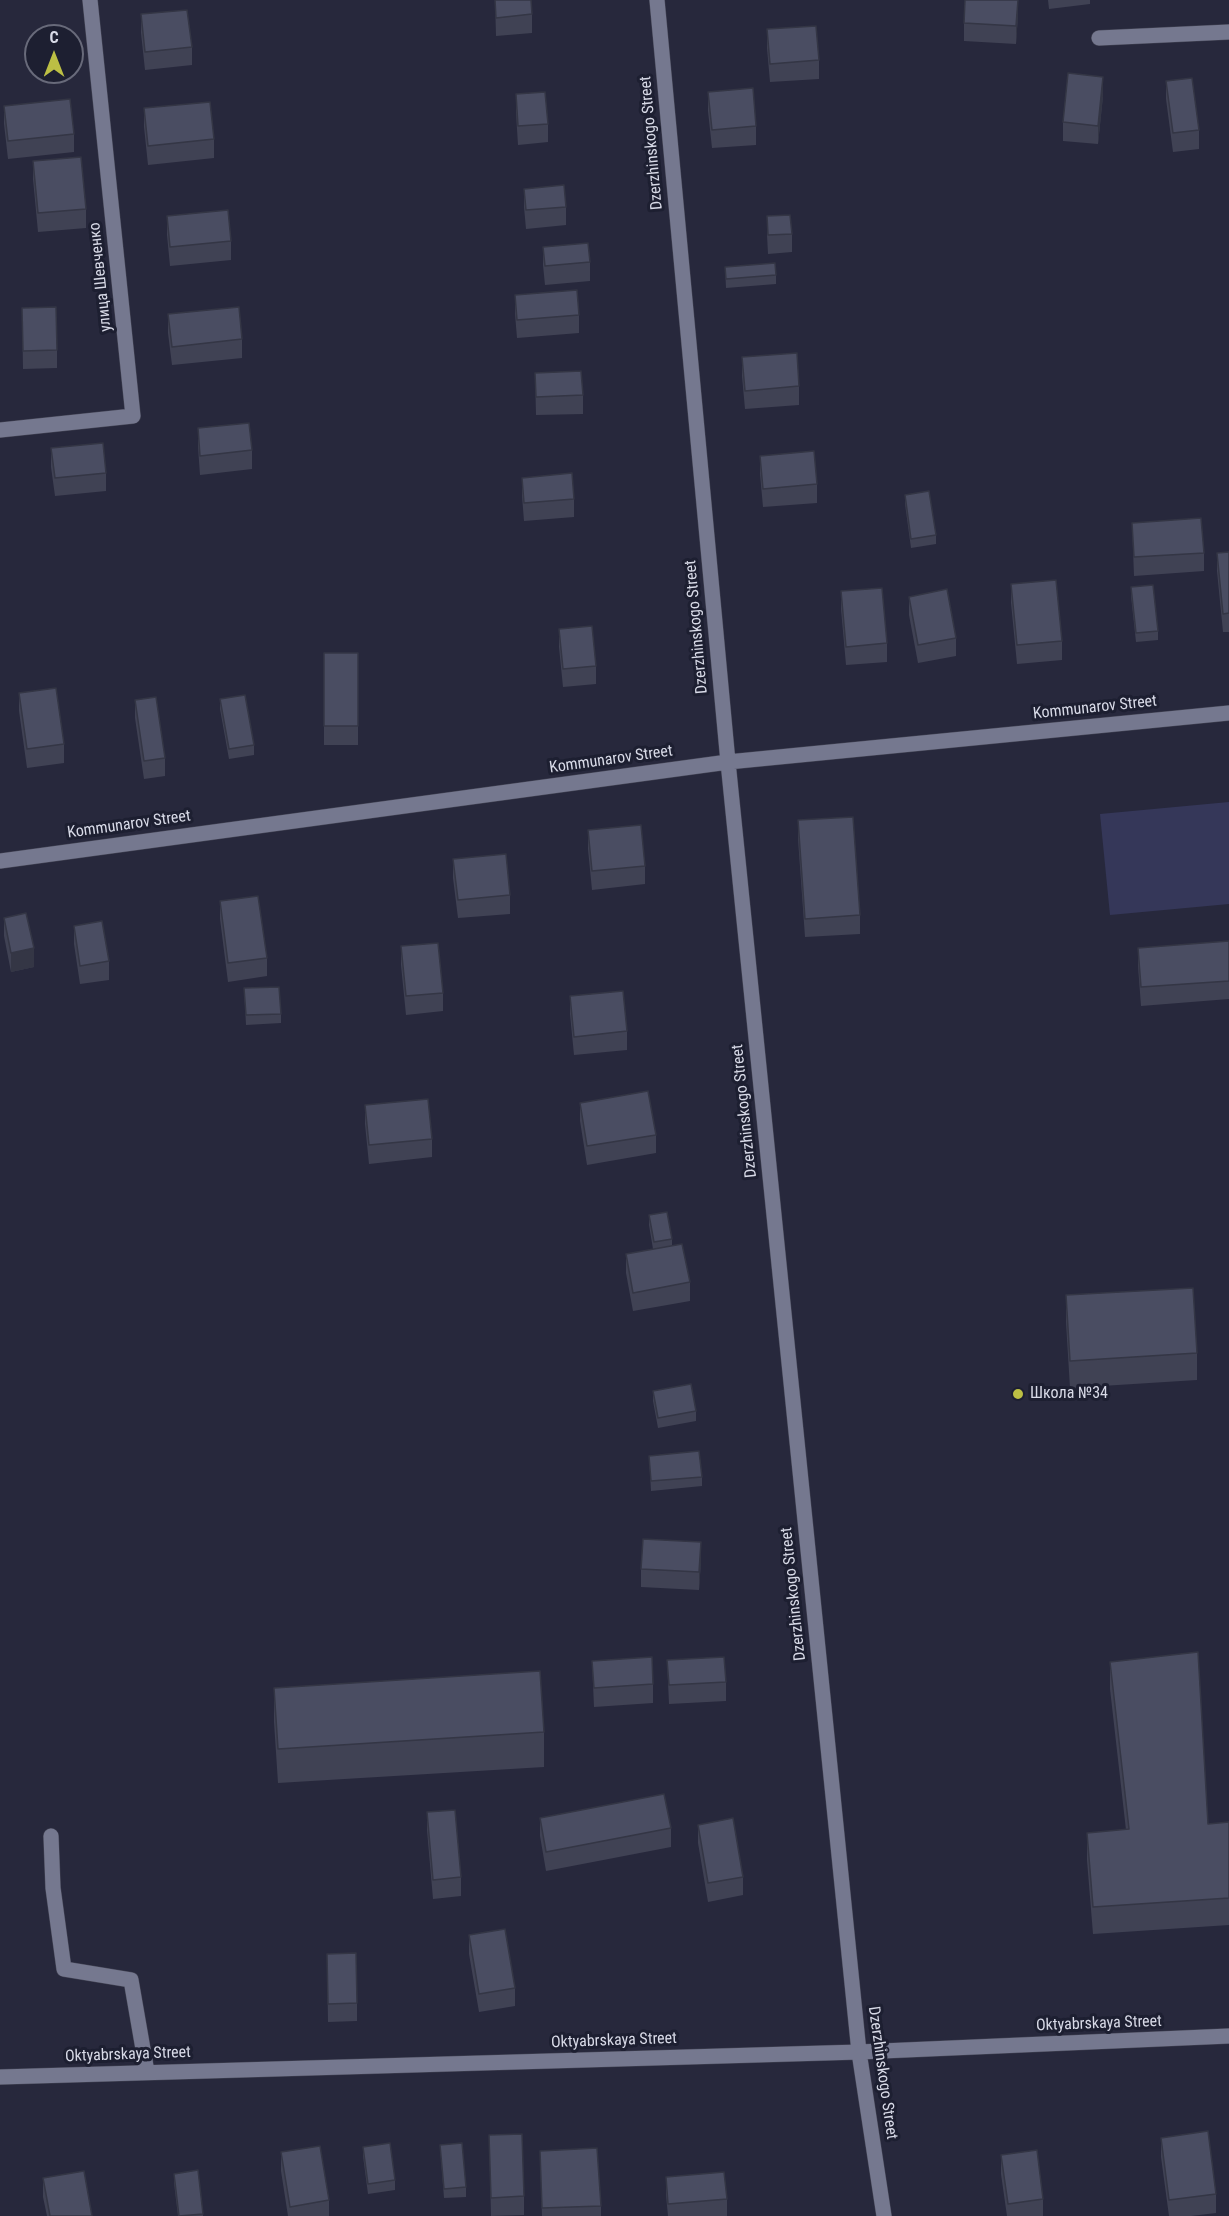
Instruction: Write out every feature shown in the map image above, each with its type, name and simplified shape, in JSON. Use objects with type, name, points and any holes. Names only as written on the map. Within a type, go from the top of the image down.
[{"type":"street","name":"улица Шевченко","points":[[0,430],[134,416],[90,0]]},
{"type":"street","name":"Dzerzhinskogo Street","points":[[657,0],[728,762],[859,2052],[884,2216]]},
{"type":"street","points":[[1099,38],[1229,32]]},
{"type":"street","name":"Kommunarov Street","points":[[0,861],[728,762],[1229,713]]},
{"type":"street","points":[[51,1836],[53,1888],[64,1969],[131,1980],[147,2072]]},
{"type":"street","name":"Oktyabrskaya Street","points":[[0,2076],[859,2052],[1229,2036]]},
{"type":"shaded area","points":[[1229,802],[1229,904],[1110,915],[1100,814]]},
{"type":"building","points":[[495,0],[531,0],[532,14],[496,18]]},
{"type":"building","points":[[965,0],[1018,0],[1016,26],[964,23]]},
{"type":"building","points":[[187,10],[192,47],[145,52],[141,14]]},
{"type":"building","points":[[816,26],[819,60],[770,64],[767,29]]},
{"type":"building","points":[[1068,73],[1103,77],[1098,126],[1063,122]]},
{"type":"building","points":[[1192,78],[1199,130],[1173,133],[1166,81]]},
{"type":"building","points":[[753,88],[756,126],[712,130],[708,92]]},
{"type":"building","points":[[545,92],[548,124],[518,126],[516,94]]},
{"type":"building","points":[[70,99],[74,134],[8,141],[4,106]]},
{"type":"building","points":[[210,102],[214,139],[148,146],[144,108]]},
{"type":"building","points":[[81,157],[86,209],[38,213],[33,161]]},
{"type":"building","points":[[564,185],[566,207],[526,210],[524,189]]},
{"type":"building","points":[[228,210],[231,241],[170,247],[167,216]]},
{"type":"building","points":[[790,215],[792,234],[768,235],[767,216]]},
{"type":"building","points":[[588,243],[590,262],[545,266],[543,247]]},
{"type":"building","points":[[775,263],[776,275],[726,279],[725,267]]},
{"type":"building","points":[[577,290],[579,315],[517,320],[515,295]]},
{"type":"building","points":[[56,307],[57,350],[23,351],[22,308]]},
{"type":"building","points":[[239,307],[242,339],[172,347],[168,314]]},
{"type":"building","points":[[797,353],[799,386],[745,391],[742,357]]},
{"type":"building","points":[[581,371],[583,395],[536,397],[535,373]]},
{"type":"building","points":[[249,423],[252,450],[200,456],[198,428]]},
{"type":"building","points":[[103,443],[106,473],[55,478],[51,448]]},
{"type":"building","points":[[814,451],[817,484],[763,489],[760,456]]},
{"type":"building","points":[[572,473],[574,499],[524,503],[522,478]]},
{"type":"building","points":[[929,491],[936,535],[911,539],[905,495]]},
{"type":"building","points":[[1201,518],[1204,553],[1134,557],[1132,523]]},
{"type":"building","points":[[1229,552],[1229,613],[1223,614],[1217,553]]},
{"type":"building","points":[[1056,580],[1062,641],[1017,645],[1011,584]]},
{"type":"building","points":[[1153,585],[1158,631],[1136,633],[1131,587]]},
{"type":"building","points":[[882,588],[887,643],[846,647],[841,591]]},
{"type":"building","points":[[947,589],[956,638],[918,645],[909,597]]},
{"type":"building","points":[[592,626],[596,666],[563,669],[559,629]]},
{"type":"building","points":[[324,653],[358,653],[358,726],[324,726]]},
{"type":"building","points":[[56,688],[64,744],[27,749],[19,693]]},
{"type":"building","points":[[245,695],[254,745],[229,749],[220,699]]},
{"type":"building","points":[[156,697],[165,758],[144,761],[135,700]]},
{"type":"building","points":[[853,817],[860,915],[805,919],[798,820]]},
{"type":"building","points":[[641,825],[645,866],[592,871],[588,830]]},
{"type":"building","points":[[506,854],[510,895],[458,900],[453,859]]},
{"type":"building","points":[[258,896],[267,958],[228,963],[220,901]]},
{"type":"building","points":[[26,913],[34,948],[11,953],[4,918]]},
{"type":"building","points":[[102,921],[109,961],[80,966],[74,926]]},
{"type":"building","points":[[1229,941],[1229,981],[1141,987],[1138,948]]},
{"type":"building","points":[[438,943],[443,993],[406,996],[401,946]]},
{"type":"building","points":[[279,987],[281,1014],[246,1015],[244,988]]},
{"type":"building","points":[[623,991],[627,1031],[574,1037],[570,996]]},
{"type":"building","points":[[648,1091],[656,1135],[587,1146],[580,1103]]},
{"type":"building","points":[[428,1099],[432,1139],[369,1145],[365,1105]]},
{"type":"building","points":[[667,1212],[672,1239],[654,1242],[649,1215]]},
{"type":"building","points":[[682,1244],[690,1282],[633,1293],[626,1254]]},
{"type":"building","points":[[1193,1288],[1197,1353],[1070,1361],[1066,1295]]},
{"type":"building","points":[[691,1384],[696,1411],[658,1418],[653,1391]]},
{"type":"building","points":[[699,1451],[702,1477],[651,1481],[649,1456]]},
{"type":"building","points":[[643,1539],[701,1542],[699,1572],[641,1569]]},
{"type":"building","points":[[1198,1652],[1208,1824],[1229,1822],[1229,1898],[1093,1907],[1087,1833],[1129,1829],[1110,1662]]},
{"type":"building","points":[[652,1657],[653,1684],[594,1688],[592,1661]]},
{"type":"building","points":[[724,1657],[726,1682],[669,1685],[667,1660]]},
{"type":"building","points":[[540,1671],[544,1732],[278,1749],[274,1688]]},
{"type":"building","points":[[664,1794],[671,1828],[546,1852],[540,1818]]},
{"type":"building","points":[[455,1810],[461,1877],[433,1880],[427,1812]]},
{"type":"building","points":[[733,1818],[743,1877],[708,1883],[698,1825]]},
{"type":"building","points":[[505,1929],[515,1988],[479,1994],[469,1935]]},
{"type":"building","points":[[356,1953],[357,2003],[328,2004],[327,1954]]},
{"type":"building","points":[[1208,2131],[1216,2194],[1169,2200],[1161,2138]]},
{"type":"building","points":[[522,2134],[524,2196],[491,2198],[489,2135]]},
{"type":"building","points":[[390,2143],[395,2180],[368,2184],[363,2147]]},
{"type":"building","points":[[462,2143],[466,2187],[444,2189],[440,2145]]},
{"type":"building","points":[[320,2146],[329,2200],[290,2207],[281,2152]]},
{"type":"building","points":[[597,2148],[601,2206],[542,2208],[540,2151]]},
{"type":"building","points":[[1037,2150],[1043,2199],[1008,2204],[1001,2155]]},
{"type":"building","points":[[198,2170],[203,2214],[179,2216],[174,2174]]},
{"type":"building","points":[[84,2171],[92,2216],[50,2216],[43,2178]]},
{"type":"building","points":[[724,2172],[727,2199],[668,2204],[666,2177]]},
{"type":"place","name":"Школа №34","points":[[1018,1394]]}]
